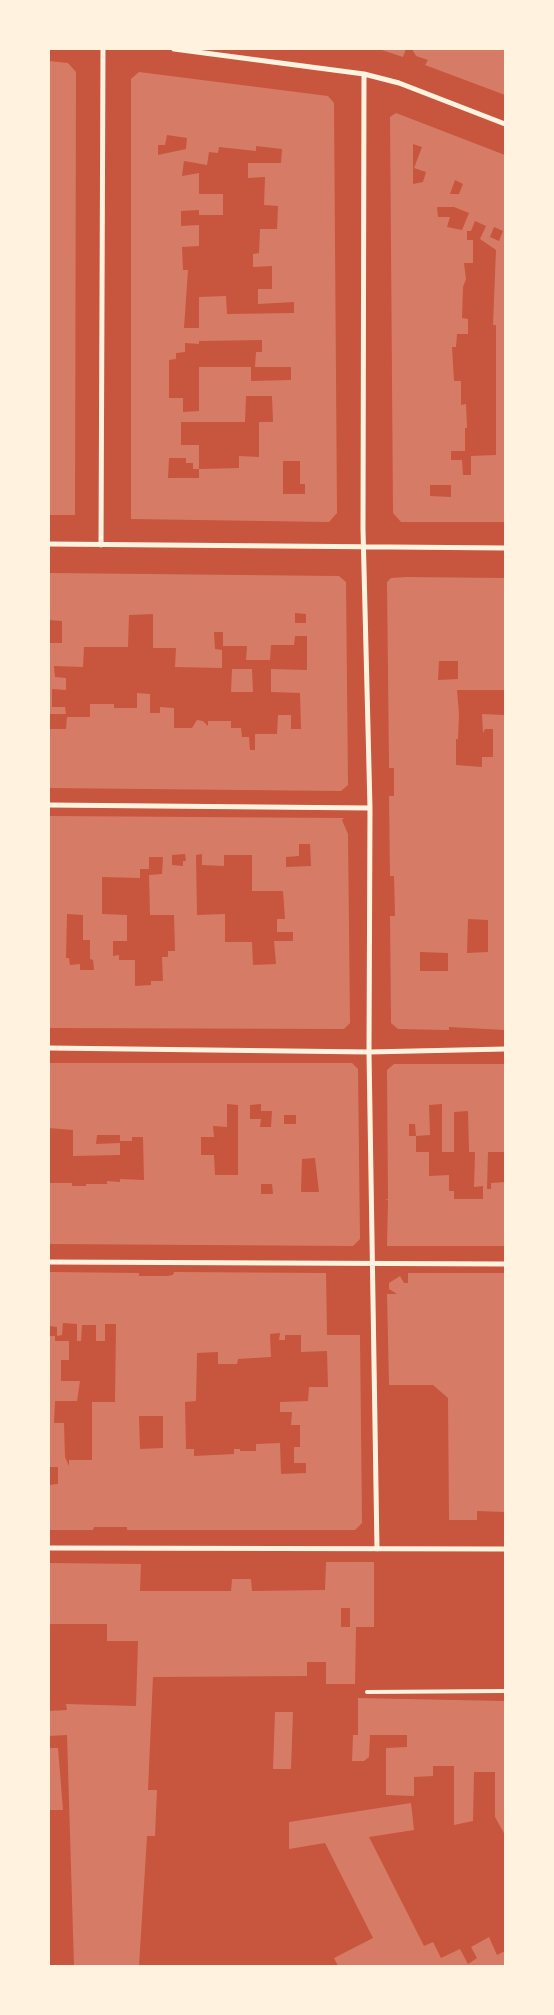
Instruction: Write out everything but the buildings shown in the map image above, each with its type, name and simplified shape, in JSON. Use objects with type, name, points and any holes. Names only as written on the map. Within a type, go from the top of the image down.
[{"type":"street","points":[[101,545],[103,49]]},
{"type":"street","points":[[174,49],[364,74],[399,83],[505,124]]},
{"type":"street","points":[[364,74],[364,546],[370,808],[369,1052],[377,1549]]},
{"type":"street","points":[[49,544],[505,548]]},
{"type":"street","points":[[49,806],[370,808]]},
{"type":"street","points":[[49,1048],[369,1052],[505,1049]]},
{"type":"street","points":[[49,1262],[505,1264]]},
{"type":"street","points":[[49,1548],[505,1549]]},
{"type":"lane","points":[[366,1692],[505,1691]]}]
